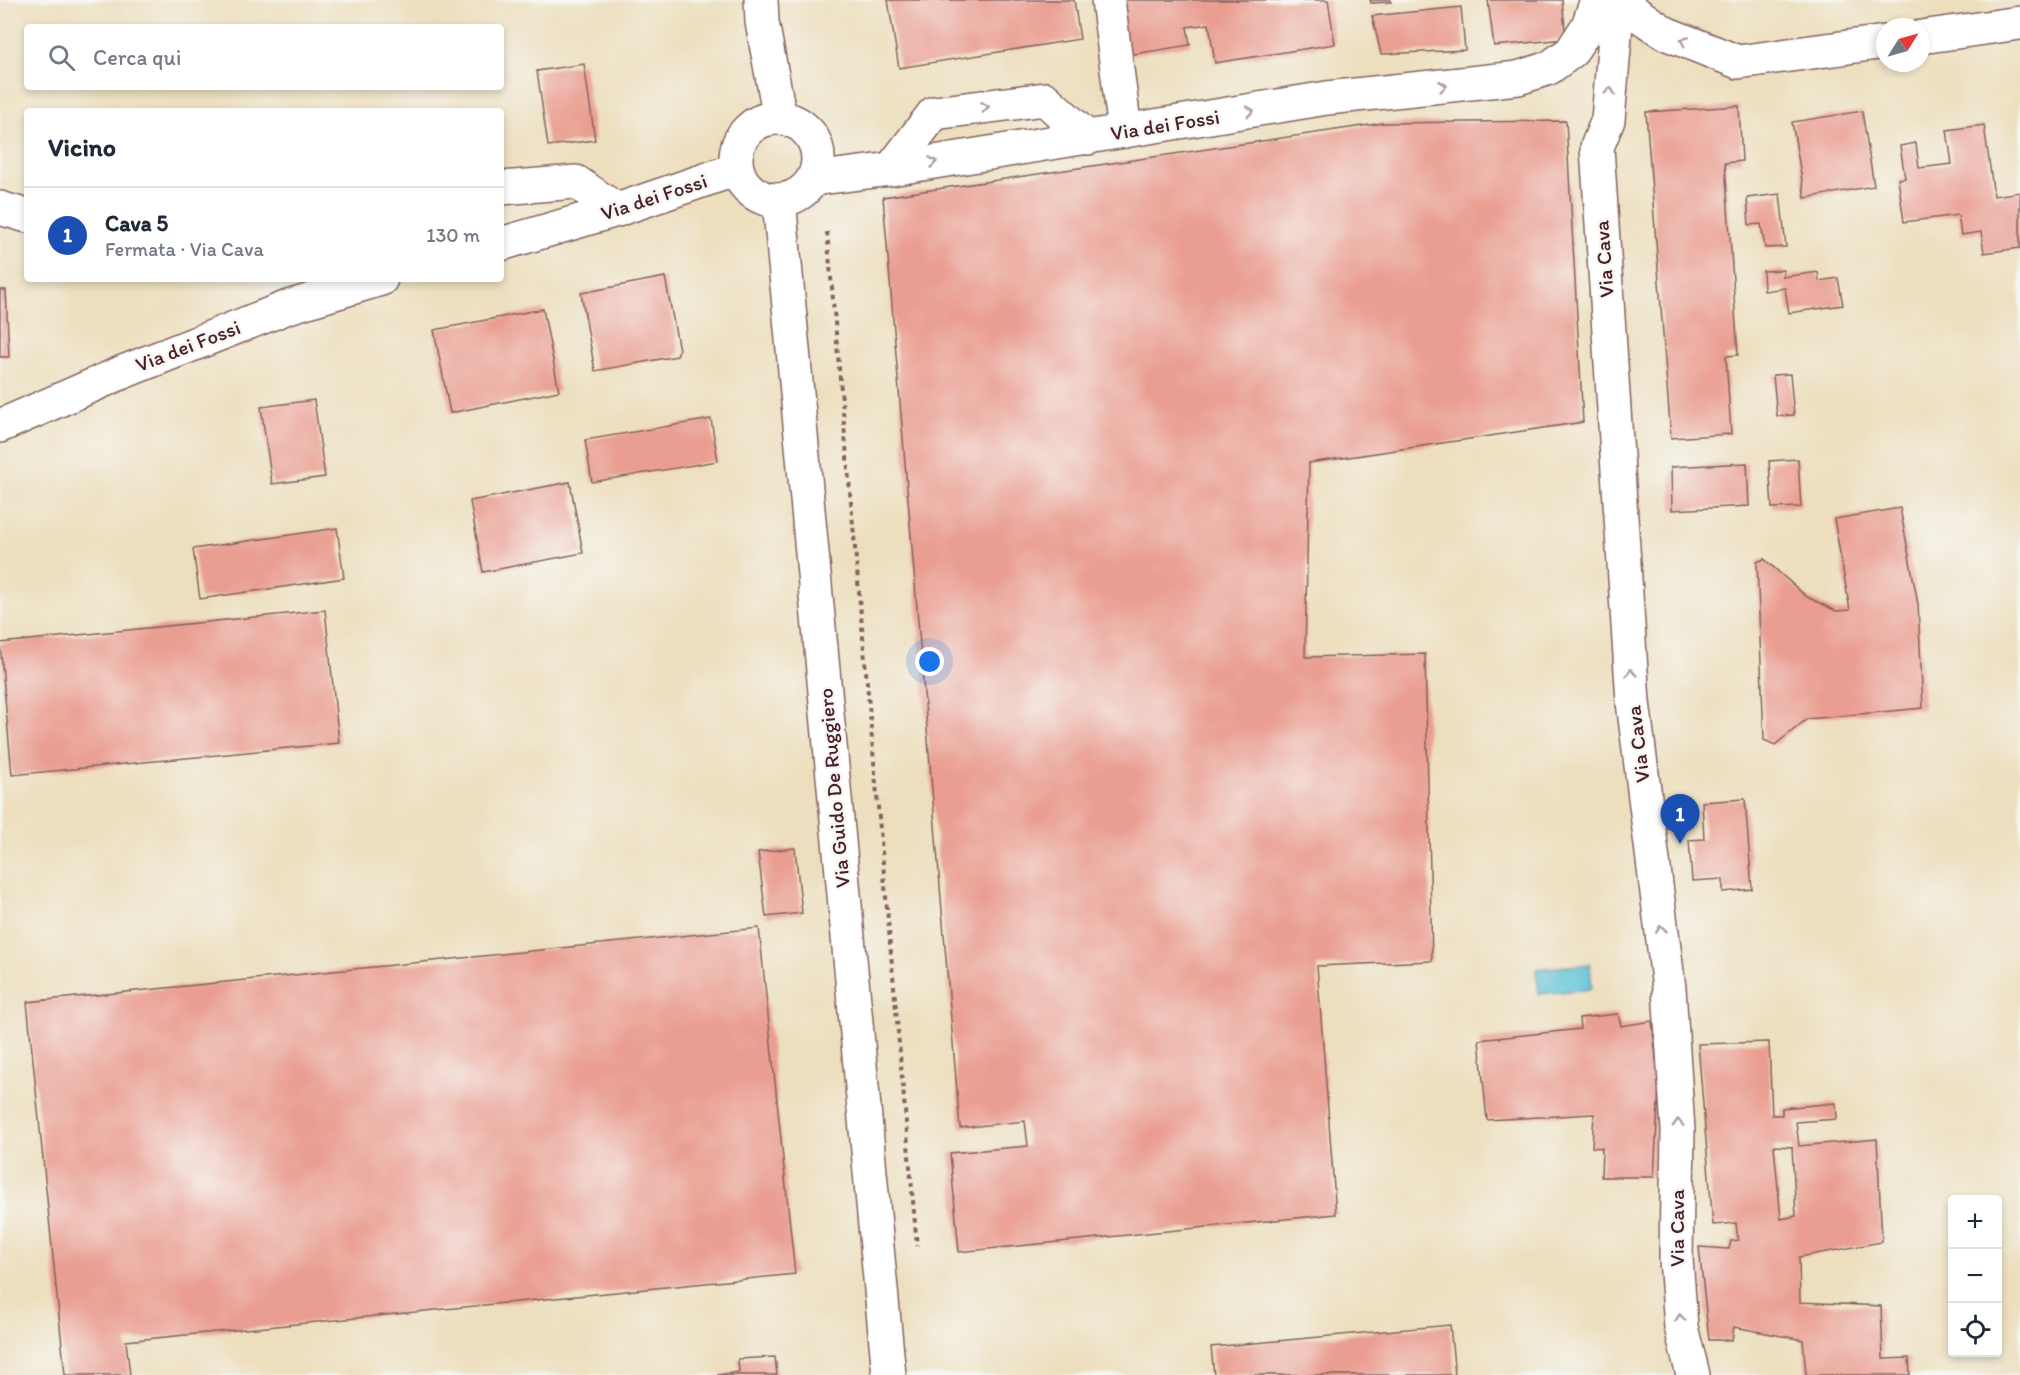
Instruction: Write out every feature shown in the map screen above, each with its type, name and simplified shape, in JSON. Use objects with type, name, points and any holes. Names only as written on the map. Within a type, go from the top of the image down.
[{"type":"street","points":[[761,0],[762,22],[780,118]]},
{"type":"street","points":[[1108,0],[1125,131]]},
{"type":"street","points":[[1611,0],[1665,33],[1738,62],[1876,43]]},
{"type":"street","name":"Via dei Fossi","points":[[813,179],[1088,138],[1327,98],[1518,78],[1549,68],[1571,52],[1588,26],[1611,0]]},
{"type":"street","name":"Via Cava","points":[[1611,0],[1608,120],[1597,147],[1633,702],[1670,1000],[1678,1130],[1676,1258],[1681,1327],[1693,1375]]},
{"type":"street","points":[[1930,36],[2020,23]]},
{"type":"street","points":[[891,169],[934,113],[1045,99],[1088,138]]},
{"type":"street","points":[[780,118],[798,124],[813,141],[818,165],[813,179],[805,189],[793,197],[779,201],[758,196],[743,182],[737,169],[737,149],[747,130],[765,119],[780,118]]},
{"type":"street","name":"Via dei Fossi","points":[[504,243],[617,210],[737,169]]},
{"type":"street","points":[[504,188],[576,182],[617,210]]},
{"type":"street","name":"Via Guido De Ruggiero","points":[[779,201],[888,1375]]},
{"type":"street","points":[[0,208],[24,215]]},
{"type":"street","name":"Via dei Fossi","points":[[0,426],[123,372],[288,307],[371,282]]},
{"type":"path","points":[[827,232],[918,1256]]},
{"type":"water","points":[[1590,964],[1592,989],[1539,994],[1536,969]]},
{"type":"building","points":[[888,0],[1074,0],[1080,39],[899,68]]},
{"type":"building","points":[[1118,0],[1328,0],[1335,44],[1215,63],[1209,24],[1187,27],[1190,45],[1128,55]]},
{"type":"building","points":[[1370,0],[1391,0],[1391,2],[1371,3]]},
{"type":"building","points":[[1488,0],[1562,0],[1566,39],[1494,46]]},
{"type":"building","points":[[1461,7],[1465,50],[1381,54],[1372,16]]},
{"type":"building","points":[[584,64],[595,140],[548,146],[537,71]]},
{"type":"building","points":[[1739,106],[1742,161],[1725,163],[1738,355],[1726,356],[1731,434],[1671,438],[1646,112]]},
{"type":"building","points":[[1862,111],[1874,186],[1805,198],[1792,122]]},
{"type":"building","points":[[1566,121],[1583,422],[1309,463],[1305,657],[1425,654],[1432,961],[1317,966],[1336,1214],[959,1252],[950,1153],[1028,1146],[1025,1121],[960,1128],[883,197],[1383,123]]},
{"type":"building","points":[[1984,125],[1994,196],[2020,192],[2020,248],[1984,253],[1981,232],[1961,235],[1958,215],[1904,222],[1898,179],[1905,178],[1900,146],[1916,143],[1919,168],[1952,164],[1947,130]]},
{"type":"building","points":[[1780,194],[1786,247],[1765,248],[1761,224],[1749,225],[1747,198]]},
{"type":"building","points":[[1783,270],[1783,277],[1818,272],[1819,281],[1838,278],[1843,305],[1789,313],[1785,288],[1764,291],[1763,271]]},
{"type":"building","points":[[665,277],[679,350],[677,356],[595,371],[581,293]]},
{"type":"building","points":[[0,290],[6,290],[9,357],[0,357]]},
{"type":"building","points":[[543,309],[559,391],[450,413],[434,330]]},
{"type":"building","points":[[1790,374],[1794,415],[1777,416],[1773,375]]},
{"type":"building","points":[[314,400],[325,477],[272,484],[261,407]]},
{"type":"building","points":[[711,419],[718,461],[592,482],[585,440]]},
{"type":"building","points":[[1798,459],[1801,507],[1772,508],[1769,461]]},
{"type":"building","points":[[1747,463],[1749,506],[1672,510],[1671,467]]},
{"type":"building","points":[[570,482],[583,553],[483,572],[470,501]]},
{"type":"building","points":[[1900,508],[1918,604],[1923,708],[1807,719],[1775,745],[1764,740],[1757,562],[1764,559],[1807,597],[1836,611],[1850,610],[1834,519]]},
{"type":"building","points":[[337,528],[344,578],[200,599],[193,549]]},
{"type":"building","points":[[325,610],[339,743],[12,775],[0,643]]},
{"type":"building","points":[[1745,799],[1752,889],[1723,892],[1723,879],[1692,881],[1689,840],[1704,839],[1702,802]]},
{"type":"building","points":[[795,848],[802,913],[766,917],[758,852]]},
{"type":"building","points":[[759,928],[795,1274],[126,1341],[130,1375],[65,1375],[27,1002]]},
{"type":"building","points":[[1618,1014],[1621,1026],[1652,1021],[1659,1085],[1654,1177],[1601,1177],[1602,1148],[1592,1147],[1594,1114],[1487,1120],[1479,1040],[1580,1029],[1579,1018]]},
{"type":"building","points":[[1769,1042],[1772,1115],[1782,1115],[1782,1108],[1836,1103],[1837,1119],[1796,1122],[1799,1146],[1877,1139],[1882,1242],[1799,1257],[1800,1302],[1881,1306],[1883,1359],[1909,1358],[1910,1375],[1806,1375],[1803,1340],[1734,1327],[1732,1340],[1709,1340],[1699,1247],[1729,1249],[1731,1241],[1738,1240],[1736,1223],[1713,1225],[1698,1044]],"holes":[[[1774,1146],[1792,1147],[1796,1216],[1781,1219]]]},
{"type":"building","points":[[1450,1325],[1455,1375],[1214,1375],[1211,1347]]},
{"type":"building","points":[[775,1357],[777,1375],[717,1375],[739,1372],[738,1359]]},
{"type":"place","name":"Cava 5","points":[[1680,844]]}]
